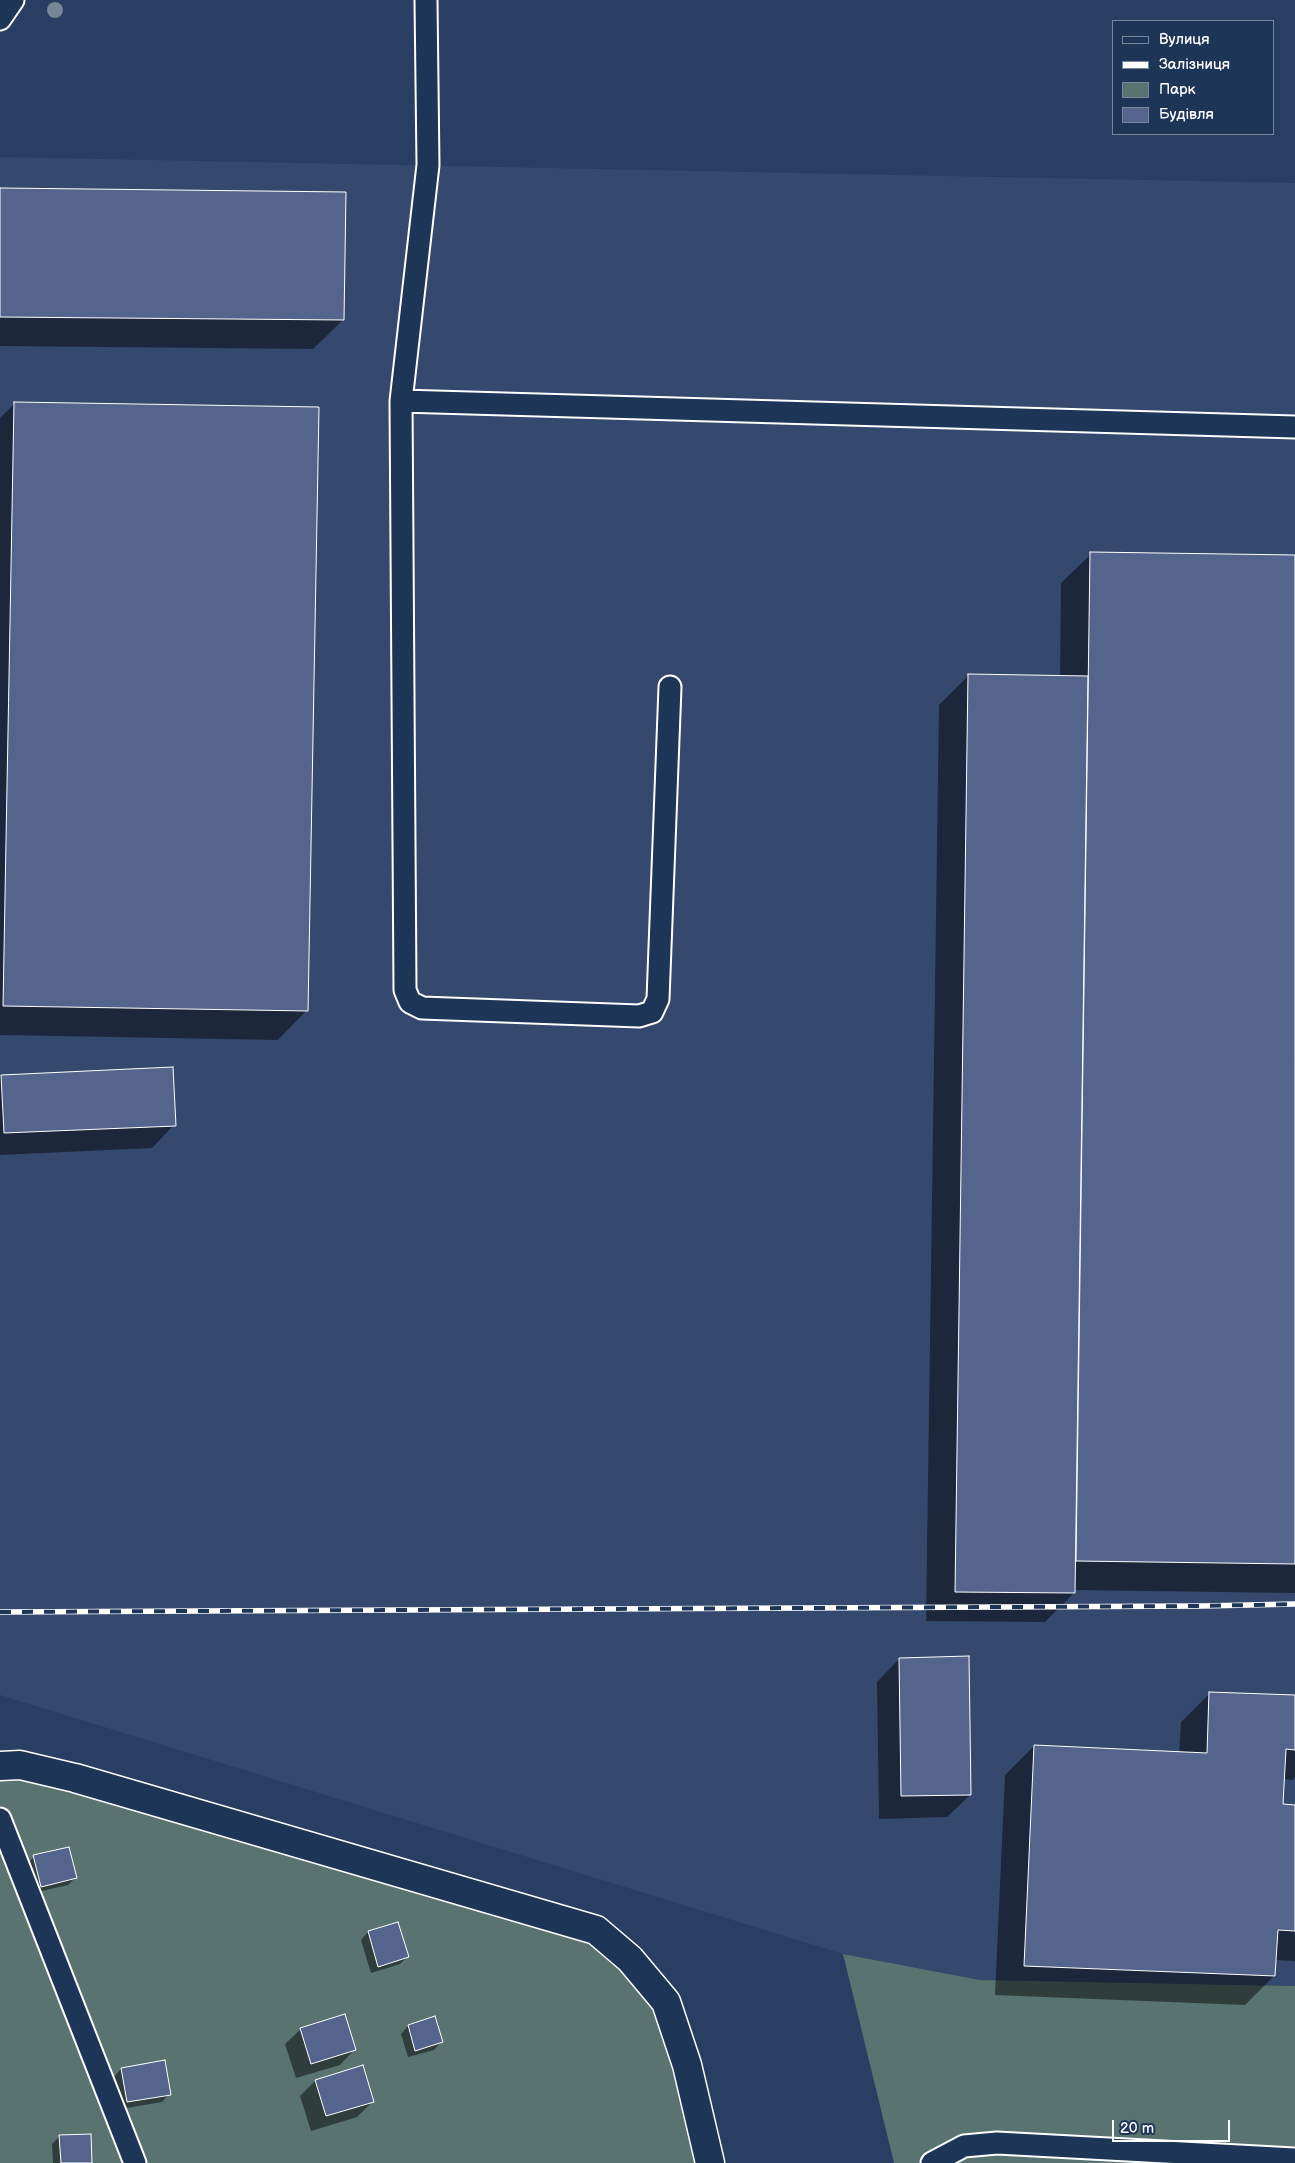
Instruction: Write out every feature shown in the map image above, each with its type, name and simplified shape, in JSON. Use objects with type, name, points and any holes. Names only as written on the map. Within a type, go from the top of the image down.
[{"type":"street","points":[[0,1766],[20,1765],[75,1778],[596,1930],[630,1959],[666,2002],[687,2065],[710,2163]]},
{"type":"lane","points":[[0,19],[13,0]]},
{"type":"lane","points":[[426,0],[428,165],[402,402],[405,990],[410,1002],[422,1008],[639,1016],[652,1012],[658,999],[670,687]]},
{"type":"lane","points":[[402,402],[1295,427]]},
{"type":"lane","points":[[0,1819],[135,2163]]},
{"type":"lane","points":[[932,2163],[964,2146],[997,2143],[1295,2159]]},
{"type":"shaded area","points":[[0,157],[1295,183],[1295,1986],[980,1980],[843,1954],[0,1695]]},
{"type":"green space","points":[[0,1766],[596,1930],[666,2002],[710,2163],[0,2163]]},
{"type":"green space","points":[[843,1954],[980,1980],[1295,1986],[1295,2163],[894,2163]]},
{"type":"building","points":[[0,188],[346,192],[344,320],[0,317]]},
{"type":"building","points":[[14,402],[319,407],[308,1011],[3,1006]]},
{"type":"building","points":[[1090,552],[1295,555],[1295,1564],[1076,1561]]},
{"type":"building","points":[[968,674],[1088,676],[1075,1593],[955,1592]]},
{"type":"building","points":[[173,1067],[176,1126],[4,1133],[1,1075]]},
{"type":"building","points":[[969,1656],[971,1795],[901,1796],[899,1658]]},
{"type":"building","points":[[1209,1692],[1295,1695],[1295,1750],[1286,1749],[1283,1804],[1295,1805],[1295,1931],[1278,1930],[1275,1976],[1024,1966],[1034,1745],[1207,1753]]},
{"type":"building","points":[[69,1847],[77,1878],[41,1887],[33,1855]]},
{"type":"building","points":[[398,1922],[409,1957],[378,1967],[368,1931]]},
{"type":"building","points":[[345,2014],[356,2050],[311,2064],[300,2028]]},
{"type":"building","points":[[435,2016],[443,2042],[415,2051],[408,2025]]},
{"type":"building","points":[[165,2060],[171,2095],[127,2102],[121,2068]]},
{"type":"building","points":[[363,2065],[374,2102],[326,2116],[315,2080]]},
{"type":"building","points":[[91,2134],[92,2163],[61,2163],[59,2135]]},
{"type":"railway","points":[[0,1612],[1295,1604]]}]
